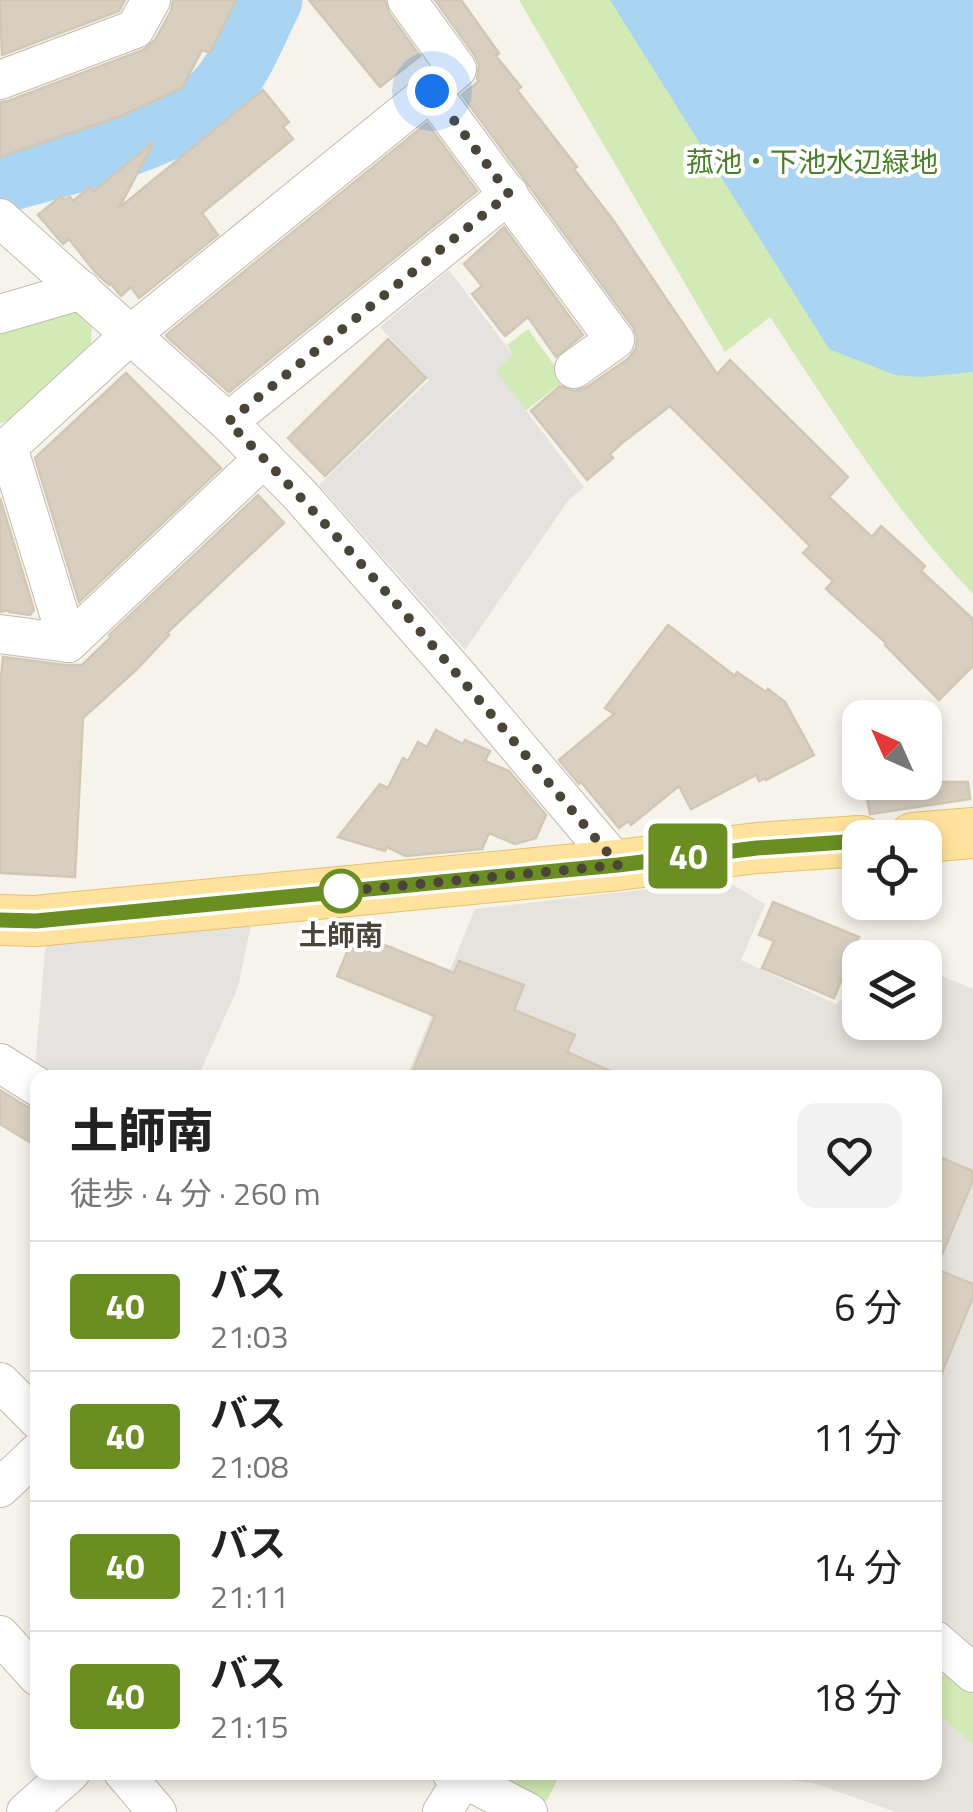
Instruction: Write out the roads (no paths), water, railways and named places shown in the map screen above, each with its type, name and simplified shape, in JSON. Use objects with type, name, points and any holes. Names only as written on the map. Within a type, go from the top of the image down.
[{"type":"main road","points":[[942,836],[973,833]]},
{"type":"main road","points":[[0,920],[36,921],[842,842]]},
{"type":"street","points":[[0,80],[136,29],[151,0]]},
{"type":"street","points":[[68,643],[4,448],[130,335],[457,70],[407,0]]},
{"type":"street","points":[[432,91],[615,340],[574,369]]},
{"type":"street","points":[[228,422],[509,194]]},
{"type":"street","points":[[0,218],[228,422],[300,495],[618,865]]},
{"type":"street","points":[[0,314],[82,290]]},
{"type":"street","points":[[68,643],[264,458]]},
{"type":"street","points":[[0,634],[68,643]]},
{"type":"street","points":[[0,1063],[30,1082]]},
{"type":"street","points":[[0,1382],[30,1412]]},
{"type":"street","points":[[0,1488],[30,1460]]},
{"type":"street","points":[[0,1636],[30,1668]]},
{"type":"street","points":[[942,1646],[973,1674]]},
{"type":"street","points":[[26,1812],[62,1780]]},
{"type":"street","points":[[130,1780],[157,1812]]},
{"type":"street","points":[[442,1812],[455,1780]]},
{"type":"street","points":[[465,1780],[528,1812]]},
{"type":"water","name":"菰池・下池水辺緑地","points":[[610,0],[973,0],[973,372],[895,375],[829,349]]},
{"type":"waterway","points":[[0,181],[115,148],[198,110],[233,74],[270,0]]},
{"type":"place","name":"土師南","points":[[341,891]]}]
